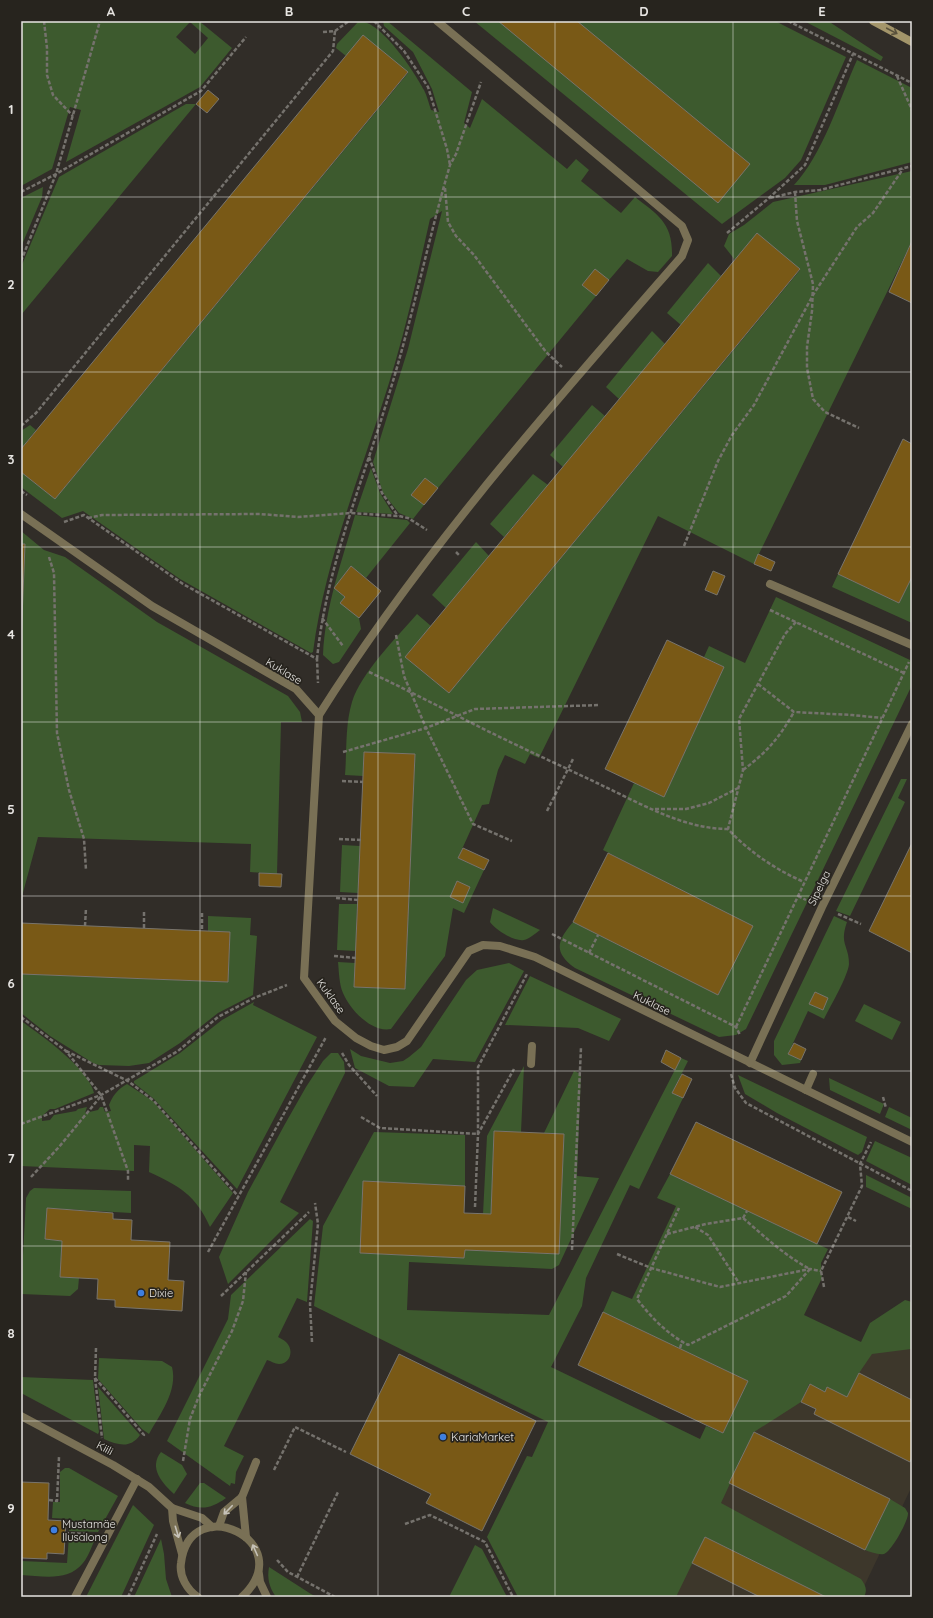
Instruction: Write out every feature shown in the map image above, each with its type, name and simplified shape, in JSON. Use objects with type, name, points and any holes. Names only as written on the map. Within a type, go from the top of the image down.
[{"type":"main road","points":[[873,21],[912,42]]},
{"type":"street","points":[[319,715],[359,651],[442,540],[575,378],[682,256],[688,240],[682,226],[437,21]]},
{"type":"street","name":"Kuklase","points":[[21,514],[152,606],[296,689],[319,715],[304,978],[335,1021],[356,1038],[371,1046],[384,1050],[397,1047],[407,1041],[469,951],[483,945],[500,946],[535,957],[912,1142]]},
{"type":"street","points":[[770,584],[912,645]]},
{"type":"street","name":"Sipelga","points":[[750,1063],[822,907],[912,724]]},
{"type":"street","points":[[532,1046],[532,1064]]},
{"type":"street","points":[[806,1090],[812,1074]]},
{"type":"street","name":"Kiili","points":[[21,1416],[137,1479],[149,1487],[172,1508]]},
{"type":"street","points":[[246,1537],[242,1497],[256,1462]]},
{"type":"street","points":[[75,1597],[137,1479]]},
{"type":"street","points":[[215,1526],[224,1512],[242,1497]]},
{"type":"street","points":[[182,1556],[178,1534],[173,1521],[172,1508],[202,1518],[215,1526]]},
{"type":"street","points":[[198,1597],[187,1586],[182,1577],[180,1566],[182,1556],[186,1545],[193,1537],[202,1530],[215,1526],[229,1527],[246,1537],[254,1547],[258,1558],[260,1582],[267,1597]]},
{"type":"street","points":[[242,1597],[255,1581],[258,1571]]},
{"type":"street","points":[[187,1586],[189,1597]]},
{"type":"path","points":[[44,21],[47,48],[47,75],[53,94],[73,116]]},
{"type":"path","points":[[21,260],[56,174],[100,21]]},
{"type":"path","points":[[322,32],[335,31],[350,21]]},
{"type":"path","points":[[374,21],[404,51],[428,87],[447,149],[450,165]]},
{"type":"path","points":[[788,21],[912,83]]},
{"type":"path","points":[[21,426],[36,413],[333,51],[335,31]]},
{"type":"path","points":[[21,192],[56,174],[201,91],[246,37]]},
{"type":"path","points":[[727,233],[769,198],[805,165],[853,54]]},
{"type":"path","points":[[318,683],[317,660],[322,618],[340,549],[391,391],[418,291],[444,183],[450,165],[456,154],[487,63]]},
{"type":"path","points":[[897,76],[912,110]]},
{"type":"path","points":[[769,198],[795,192],[820,190],[912,166]]},
{"type":"path","points":[[684,546],[718,461],[732,435],[754,405],[813,294],[857,227],[873,213],[903,169]]},
{"type":"path","points":[[444,183],[448,222],[456,236],[474,256],[546,352],[575,378]]},
{"type":"path","points":[[795,192],[797,221],[813,284],[812,310],[807,347],[807,368],[813,399],[825,412],[860,428]]},
{"type":"path","points":[[369,457],[382,493],[399,516]]},
{"type":"path","points":[[21,491],[33,500]]},
{"type":"path","points":[[87,518],[102,515],[260,514],[298,517],[351,513],[399,516],[412,521],[442,540],[460,556]]},
{"type":"path","points":[[62,523],[84,515],[183,584],[317,660]]},
{"type":"path","points":[[47,552],[54,573],[57,734],[69,790],[84,839],[86,870]]},
{"type":"path","points":[[770,610],[904,673]]},
{"type":"path","points":[[322,618],[344,647]]},
{"type":"path","points":[[728,829],[742,770],[739,719],[785,634],[796,622]]},
{"type":"path","points":[[396,634],[404,676],[410,691],[426,728],[473,824],[512,841]]},
{"type":"path","points":[[736,1027],[910,661]]},
{"type":"path","points":[[366,671],[653,809],[681,821],[718,829],[728,829],[752,851],[794,878],[804,882]]},
{"type":"path","points":[[758,684],[794,712],[882,718]]},
{"type":"path","points":[[343,752],[426,728],[475,709],[600,705]]},
{"type":"path","points":[[742,770],[763,755],[781,734],[794,712]]},
{"type":"path","points":[[547,811],[572,759]]},
{"type":"path","points":[[342,780],[363,782]]},
{"type":"path","points":[[653,809],[686,809],[709,803],[738,788]]},
{"type":"path","points":[[339,839],[361,840]]},
{"type":"path","points":[[336,898],[358,900]]},
{"type":"path","points":[[86,908],[86,926]]},
{"type":"path","points":[[144,910],[144,928]]},
{"type":"path","points":[[202,913],[202,931]]},
{"type":"path","points":[[552,934],[736,1027],[740,1035]]},
{"type":"path","points":[[589,953],[598,935]]},
{"type":"path","points":[[334,956],[356,958]]},
{"type":"path","points":[[475,1207],[478,1134],[478,1067],[535,957]]},
{"type":"path","points":[[21,1124],[101,1095],[128,1081],[178,1051],[218,1017],[254,998],[304,978]]},
{"type":"path","points":[[21,1017],[66,1051],[128,1081],[154,1101],[238,1196]]},
{"type":"path","points":[[208,1252],[335,1021]]},
{"type":"path","points":[[327,1037],[332,1041]]},
{"type":"path","points":[[572,1250],[581,1047]]},
{"type":"path","points":[[341,1050],[349,1065],[377,1096]]},
{"type":"path","points":[[66,1051],[101,1095],[128,1171],[128,1180]]},
{"type":"path","points":[[478,1134],[516,1065]]},
{"type":"path","points":[[730,1070],[735,1088],[746,1103],[912,1191]]},
{"type":"path","points":[[31,1177],[59,1147],[101,1095]]},
{"type":"path","points":[[361,1117],[380,1128],[478,1134]]},
{"type":"path","points":[[824,1287],[821,1271],[862,1186],[860,1164],[879,1126]]},
{"type":"path","points":[[312,1342],[310,1304],[318,1224],[315,1203]]},
{"type":"path","points":[[679,1208],[637,1299],[659,1324],[674,1338],[688,1345],[786,1296],[810,1269]]},
{"type":"path","points":[[744,1218],[747,1211]]},
{"type":"path","points":[[221,1296],[309,1212]]},
{"type":"path","points":[[848,1217],[856,1221]]},
{"type":"path","points":[[667,1234],[695,1226],[744,1218]]},
{"type":"path","points":[[744,1218],[775,1246],[810,1269]]},
{"type":"path","points":[[695,1226],[708,1235],[739,1283]]},
{"type":"path","points":[[617,1254],[650,1268],[720,1287],[810,1269],[821,1271]]},
{"type":"path","points":[[183,1461],[190,1418],[199,1396],[232,1331],[243,1301],[246,1272]]},
{"type":"path","points":[[680,1348],[682,1342]]},
{"type":"path","points":[[96,1348],[95,1378],[102,1442]]},
{"type":"path","points":[[95,1378],[144,1435],[143,1437]]},
{"type":"path","points":[[272,1476],[294,1427],[346,1452]]},
{"type":"path","points":[[49,1500],[57,1500],[59,1455]]},
{"type":"path","points":[[297,1577],[338,1492]]},
{"type":"path","points":[[405,1524],[430,1515],[485,1542],[513,1597]]},
{"type":"path","points":[[128,1597],[157,1533]]},
{"type":"path","points":[[276,1556],[288,1572],[335,1597]]},
{"type":"shaded area","points":[[912,1318],[912,1486],[859,1597],[666,1597],[757,1415]]},
{"type":"green space","points":[[21,21],[199,21],[232,48],[200,87],[66,162],[81,110],[70,107],[52,169],[21,186]],"holes":[[[190,22],[208,38],[195,54],[176,37]]]},
{"type":"green space","points":[[359,21],[368,23],[377,29],[396,48],[425,92],[431,110],[439,112],[432,89],[413,52],[384,26],[383,21],[387,21],[472,92],[464,123],[470,128],[482,99],[567,169],[576,159],[589,170],[581,181],[621,213],[635,197],[651,209],[667,228],[672,245],[672,256],[658,272],[648,271],[627,259],[609,280],[595,270],[582,285],[596,296],[438,488],[425,478],[411,495],[424,505],[413,519],[399,513],[383,493],[373,462],[408,349],[442,211],[430,219],[400,345],[384,399],[337,542],[319,615],[313,652],[311,653],[180,579],[83,511],[62,518],[21,487],[21,472],[55,499],[408,73],[346,56],[336,48],[337,44]]},
{"type":"green space","points":[[474,21],[775,21],[846,57],[801,160],[785,178],[722,224]]},
{"type":"green space","points":[[804,21],[828,21],[883,57],[881,61]]},
{"type":"green space","points":[[857,60],[912,88],[912,162],[825,185],[794,185],[804,173],[822,143]]},
{"type":"green space","points":[[186,104],[196,104],[21,315],[21,267],[59,177]]},
{"type":"green space","points":[[912,171],[912,241],[754,564],[658,516],[539,758],[530,754],[525,764],[505,755],[498,770],[489,804],[482,805],[458,858],[484,870],[464,913],[453,908],[445,956],[391,1029],[384,1029],[369,1024],[356,1013],[346,1000],[339,978],[338,962],[355,963],[354,987],[405,989],[415,754],[364,752],[363,776],[345,775],[347,729],[350,711],[352,702],[363,679],[380,656],[417,614],[431,626],[405,657],[449,693],[800,270],[757,234],[735,260],[724,246],[729,234],[744,225],[773,202]]},
{"type":"green space","points":[[43,187],[42,197],[21,247],[21,198]]},
{"type":"green space","points":[[708,263],[721,276],[681,325],[667,313]]},
{"type":"green space","points":[[652,331],[665,344],[619,399],[606,387]]},
{"type":"green space","points":[[592,405],[605,416],[563,467],[550,455]]},
{"type":"green space","points":[[30,425],[36,430],[21,449],[21,431]]},
{"type":"green space","points":[[371,468],[380,493],[393,514],[356,512]]},
{"type":"green space","points":[[533,474],[548,485],[504,537],[490,524]]},
{"type":"green space","points":[[355,515],[407,520],[410,523],[366,578],[351,566],[334,588]]},
{"type":"green space","points":[[21,531],[44,550],[65,557],[157,622],[288,696],[300,712],[302,722],[281,722],[277,874],[250,872],[251,844],[38,837],[21,900],[21,643],[25,544],[21,544]]},
{"type":"green space","points":[[476,542],[489,556],[446,608],[432,595]]},
{"type":"green space","points":[[838,574],[899,603],[912,577],[912,623],[832,587]]},
{"type":"green space","points":[[334,588],[345,597],[341,603],[359,618],[361,629],[339,662],[333,664],[323,655],[324,637]]},
{"type":"green space","points":[[776,597],[910,660],[912,663],[912,685],[746,1029],[736,1035],[719,1037],[575,968],[563,957],[560,951],[560,946],[563,935],[573,922],[718,995],[752,926],[603,850],[634,783],[664,797],[724,667],[704,657],[709,646],[745,663]]},
{"type":"green space","points":[[901,779],[907,779],[898,798],[905,802],[850,916],[836,911]]},
{"type":"green space","points":[[342,845],[360,846],[358,893],[340,892]]},
{"type":"green space","points":[[339,904],[357,904],[356,951],[337,950]]},
{"type":"green space","points":[[493,908],[540,930],[524,940],[510,937],[501,932],[490,922]]},
{"type":"green space","points":[[208,916],[251,918],[250,935],[257,936],[253,995],[218,1013],[180,1043],[149,1063],[129,1066],[99,1065],[93,1063],[50,1036],[21,1013],[21,974],[228,982],[230,932],[208,931]]},
{"type":"green space","points":[[834,916],[847,922],[844,940],[849,958],[848,969],[824,1019],[808,1011],[788,1054],[801,1060],[800,1063],[782,1065],[774,1055],[774,1041]]},
{"type":"green space","points":[[509,963],[524,971],[475,1062],[433,1059],[414,1087],[389,1086],[355,1068],[350,1049],[361,1056],[390,1063],[403,1061],[409,1057],[421,1047],[466,980],[477,970]]},
{"type":"green space","points":[[530,976],[621,1019],[609,1041],[578,1028],[505,1025]]},
{"type":"green space","points":[[254,1002],[253,1005],[317,1037],[237,1189],[154,1099],[134,1083],[134,1081],[180,1053],[222,1020]]},
{"type":"green space","points":[[864,1004],[901,1022],[892,1040],[855,1021]]},
{"type":"green space","points":[[21,1021],[52,1044],[74,1063],[90,1084],[94,1093],[55,1109],[50,1109],[42,1116],[42,1121],[50,1120],[54,1115],[76,1111],[87,1107],[85,1113],[98,1110],[100,1107],[103,1107],[105,1112],[111,1111],[109,1105],[112,1098],[118,1090],[127,1084],[153,1101],[233,1193],[210,1227],[199,1207],[186,1193],[178,1187],[149,1172],[150,1146],[134,1145],[134,1171],[21,1166]]},
{"type":"green space","points":[[331,1053],[338,1053],[344,1062],[345,1073],[280,1202],[299,1213],[228,1284],[219,1257],[248,1192],[285,1124],[306,1087],[323,1061]]},
{"type":"green space","points":[[681,1058],[688,1061],[672,1093],[683,1098],[639,1189],[630,1185],[586,1278],[582,1306],[551,1367],[700,1439],[706,1426],[723,1433],[748,1381],[603,1312],[612,1291],[632,1299],[676,1206],[657,1198],[670,1174],[828,1249],[821,1263],[822,1278],[804,1315],[861,1342],[870,1323],[905,1300],[912,1302],[911,1349],[872,1354],[859,1373],[847,1397],[827,1387],[825,1392],[809,1384],[801,1402],[754,1432],[721,1503],[861,1579],[866,1589],[864,1597],[826,1597],[705,1537],[676,1597],[518,1597],[487,1537],[527,1456],[532,1457],[548,1422],[314,1306],[323,1226],[374,1132],[465,1135],[465,1186],[363,1181],[360,1253],[464,1258],[465,1250],[559,1254],[564,1135],[544,1133],[574,1071],[581,1074],[577,1176],[599,1178],[559,1265],[552,1269],[409,1262],[407,1310],[549,1315]]},
{"type":"green space","points":[[524,1066],[521,1132],[494,1131],[491,1214],[483,1214],[487,1136]]},
{"type":"green space","points":[[738,1075],[867,1137],[862,1152],[858,1155],[777,1113],[745,1094]]},
{"type":"green space","points":[[829,1078],[884,1104],[880,1114],[830,1090]]},
{"type":"green space","points":[[889,1107],[912,1118],[912,1130],[885,1117]]},
{"type":"green space","points":[[875,1141],[912,1158],[912,1185],[866,1161]]},
{"type":"green space","points":[[866,1175],[912,1198],[912,1209],[866,1187]]},
{"type":"green space","points":[[34,1188],[131,1191],[131,1213],[47,1208],[45,1239],[62,1241],[60,1277],[79,1278],[78,1289],[70,1296],[21,1294],[26,1198],[30,1191]]},
{"type":"green space","points":[[310,1219],[313,1221],[307,1302],[297,1298],[278,1337],[285,1341],[290,1348],[289,1359],[286,1362],[279,1364],[267,1360],[224,1446],[244,1456],[236,1472],[235,1484],[231,1483],[230,1486],[167,1441],[228,1319],[231,1295]]},
{"type":"green space","points":[[99,1358],[162,1361],[172,1367],[172,1385],[167,1402],[149,1434],[142,1429],[98,1379]]},
{"type":"green space","points":[[21,1377],[93,1380],[98,1434],[21,1393]]},
{"type":"green space","points":[[98,1387],[140,1435],[132,1442],[128,1444],[119,1444],[104,1439]]},
{"type":"green space","points":[[161,1452],[182,1465],[187,1474],[174,1494],[162,1481],[156,1470],[157,1458]]},
{"type":"green space","points":[[65,1468],[69,1468],[118,1496],[98,1532],[69,1531],[70,1519],[52,1518],[53,1502],[60,1502],[60,1472]]},
{"type":"green space","points":[[200,1483],[204,1483],[226,1498],[211,1506],[201,1508],[185,1503]]},
{"type":"green space","points":[[890,1499],[905,1508],[908,1513],[903,1529],[891,1548],[884,1554],[877,1554],[865,1550]]},
{"type":"green space","points":[[133,1505],[154,1525],[121,1597],[86,1597]]},
{"type":"green space","points":[[69,1536],[96,1537],[87,1557],[77,1569],[63,1575],[46,1577],[21,1575],[21,1561],[67,1563]]},
{"type":"green space","points":[[161,1539],[166,1579],[172,1597],[134,1597]]},
{"type":"green space","points":[[475,1545],[482,1549],[507,1597],[449,1597]]},
{"type":"green space","points":[[269,1567],[317,1597],[276,1597],[269,1582]]},
{"type":"building","points":[[498,21],[577,21],[750,164],[718,203]]},
{"type":"building","points":[[363,35],[408,72],[55,499],[21,472],[21,449]]},
{"type":"building","points":[[208,90],[219,99],[207,113],[196,104]]},
{"type":"building","points":[[757,233],[800,269],[449,693],[405,657]]},
{"type":"building","points":[[912,241],[912,303],[889,292]]},
{"type":"building","points":[[595,269],[609,280],[596,296],[582,285]]},
{"type":"building","points":[[903,439],[912,444],[912,577],[899,603],[838,574]]},
{"type":"building","points":[[425,478],[438,488],[424,505],[411,495]]},
{"type":"building","points":[[21,544],[25,544],[21,643]]},
{"type":"building","points":[[758,554],[775,562],[771,571],[754,564]]},
{"type":"building","points":[[351,566],[381,591],[359,618],[340,603],[345,597],[334,588]]},
{"type":"building","points":[[713,571],[725,576],[717,595],[705,590]]},
{"type":"building","points":[[667,640],[724,667],[664,797],[605,769]]},
{"type":"building","points":[[364,752],[415,754],[405,989],[354,987]]},
{"type":"building","points":[[912,843],[912,953],[869,931]]},
{"type":"building","points":[[463,848],[489,860],[484,870],[458,858]]},
{"type":"building","points":[[608,853],[753,926],[718,995],[573,922]]},
{"type":"building","points":[[259,873],[282,874],[281,887],[259,886]]},
{"type":"building","points":[[457,881],[470,887],[463,903],[450,897]]},
{"type":"building","points":[[21,923],[230,932],[228,982],[21,974]]},
{"type":"building","points":[[815,992],[828,998],[823,1010],[809,1004]]},
{"type":"building","points":[[794,1043],[806,1049],[801,1060],[788,1054]]},
{"type":"building","points":[[666,1050],[681,1058],[675,1070],[661,1062]]},
{"type":"building","points":[[682,1074],[692,1079],[683,1098],[672,1093]]},
{"type":"building","points":[[696,1122],[842,1192],[817,1244],[670,1174]]},
{"type":"building","points":[[494,1131],[564,1134],[559,1254],[465,1250],[464,1258],[360,1253],[363,1181],[465,1186],[464,1213],[491,1214]]},
{"type":"building","points":[[47,1208],[113,1213],[113,1219],[132,1220],[131,1240],[170,1242],[168,1280],[184,1281],[182,1311],[115,1307],[115,1300],[97,1299],[98,1279],[60,1277],[62,1241],[45,1239]]},
{"type":"building","points":[[603,1312],[748,1381],[723,1433],[578,1365]]},
{"type":"building","name":"KariaMarket","points":[[399,1354],[536,1421],[482,1531],[426,1503],[431,1494],[350,1454]]},
{"type":"building","points":[[859,1373],[912,1400],[912,1457],[910,1462],[814,1414],[816,1409],[801,1402],[810,1384],[825,1392],[827,1387],[847,1397]]},
{"type":"building","points":[[754,1432],[890,1499],[865,1550],[729,1483]]},
{"type":"building","points":[[21,1482],[49,1483],[48,1520],[66,1521],[64,1554],[47,1553],[47,1559],[21,1558]]},
{"type":"building","points":[[705,1537],[826,1597],[760,1597],[692,1563]]},
{"type":"place","name":"Dixie","points":[[141,1293]]},
{"type":"place","name":"KariaMarket","points":[[443,1437]]},
{"type":"place","name":"Mustamäe Ilusalong","points":[[54,1530]]}]
